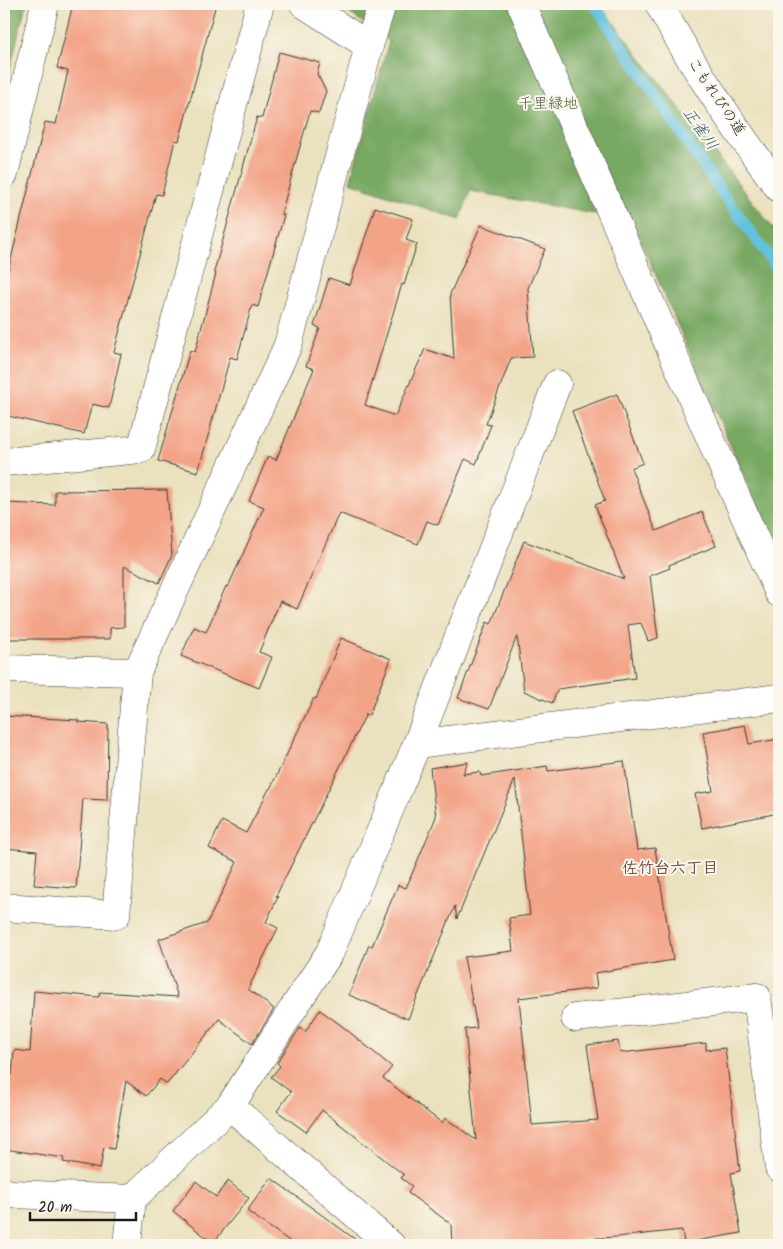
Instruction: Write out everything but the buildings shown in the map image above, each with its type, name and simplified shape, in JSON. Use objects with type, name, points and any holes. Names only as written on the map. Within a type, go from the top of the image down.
[{"type":"street","points":[[4,174],[45,4]]},
{"type":"street","points":[[4,462],[141,449],[260,4]]},
{"type":"street","points":[[304,4],[369,46]]},
{"type":"street","points":[[4,907],[116,915],[136,672],[288,345],[382,4]]},
{"type":"street","points":[[521,4],[779,593]]},
{"type":"street","name":"こもれびの道","points":[[659,4],[679,42],[779,188]]},
{"type":"street","points":[[127,1245],[132,1199],[230,1106],[330,952],[417,744],[557,384]]},
{"type":"street","points":[[4,669],[136,672]]},
{"type":"street","points":[[417,744],[779,698]]},
{"type":"street","points":[[575,1018],[757,997],[779,1168]]},
{"type":"street","points":[[230,1106],[391,1245]]},
{"type":"street","points":[[4,1192],[12,1194],[132,1199]]},
{"type":"green space","points":[[4,4],[26,4],[4,93]]},
{"type":"green space","name":"千里緑地","points":[[337,4],[599,4],[779,236],[779,556],[632,221],[470,191],[460,220],[350,182],[389,41]]},
{"type":"waterway","name":"正雀川","points":[[594,4],[710,176],[779,273]]},
{"type":"district","name":"佐竹台六丁目","points":[[670,868]]}]
